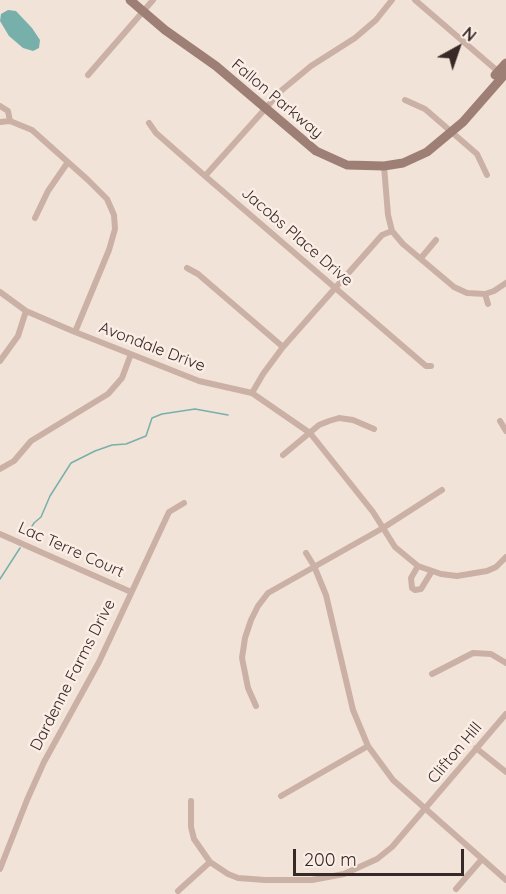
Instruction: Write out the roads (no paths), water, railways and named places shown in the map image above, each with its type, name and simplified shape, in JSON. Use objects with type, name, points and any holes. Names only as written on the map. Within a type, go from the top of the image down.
[{"type":"street","name":"Fallon Parkway","points":[[130,0],[165,30],[216,66],[303,141],[328,158],[347,165],[384,166],[403,163],[436,145],[451,131],[458,118],[503,75],[506,63]]},
{"type":"street","points":[[88,75],[153,0]]},
{"type":"street","points":[[205,176],[282,90],[311,66],[355,38],[376,20],[392,0]]},
{"type":"street","points":[[415,0],[503,75]]},
{"type":"street","points":[[405,100],[426,109],[477,154],[487,175]]},
{"type":"street","points":[[0,106],[8,111],[10,121]]},
{"type":"street","points":[[0,122],[10,121],[32,130],[107,199],[114,215],[115,229],[110,250],[75,332]]},
{"type":"street","name":"Jacobs Place Drive","points":[[149,123],[156,133],[205,176],[426,366],[431,366]]},
{"type":"street","points":[[34,218],[48,190],[68,162]]},
{"type":"street","points":[[384,166],[388,215],[393,231],[403,244],[454,287],[467,293],[485,294],[506,283]]},
{"type":"street","points":[[252,393],[283,347],[382,236],[393,231]]},
{"type":"street","points":[[421,258],[436,240]]},
{"type":"street","points":[[187,268],[198,274],[283,347]]},
{"type":"street","name":"Avondale Drive","points":[[0,292],[26,310],[75,332],[199,381],[252,393],[310,433],[373,512],[395,547],[418,566],[458,576],[496,567],[506,557]]},
{"type":"street","points":[[485,294],[488,304]]},
{"type":"street","points":[[0,361],[18,336],[26,310]]},
{"type":"street","points":[[0,469],[14,461],[32,441],[108,394],[122,378],[131,354]]},
{"type":"street","points":[[284,455],[319,425],[339,418],[353,420],[374,429]]},
{"type":"street","points":[[500,421],[506,431]]},
{"type":"street","points":[[256,706],[248,688],[242,658],[251,620],[268,593],[382,528],[442,490]]},
{"type":"street","name":"Dardenne Farms Drive","points":[[0,868],[44,762],[99,662],[169,512],[184,503]]},
{"type":"street","name":"Lac Terre Court","points":[[0,534],[131,592]]},
{"type":"street","points":[[306,553],[326,595],[353,710],[368,746],[393,780],[506,880]]},
{"type":"street","points":[[418,566],[411,578],[412,588],[415,590],[421,589],[432,571]]},
{"type":"street","points":[[432,674],[473,653],[491,654],[506,663]]},
{"type":"street","name":"Clifton Hill","points":[[210,862],[228,874],[245,879],[312,880],[329,878],[360,868],[377,859],[404,835],[506,714]]},
{"type":"street","points":[[281,796],[368,746]]},
{"type":"street","points":[[476,748],[506,772]]},
{"type":"street","points":[[178,891],[210,862],[194,839],[190,820],[191,801]]},
{"type":"street","points":[[456,889],[482,859]]},
{"type":"water","points":[[8,10],[16,11],[32,28],[40,40],[39,48],[33,51],[23,48],[9,36],[0,21],[1,14]]},
{"type":"waterway","points":[[29,531],[41,517],[50,496],[71,463],[95,451],[112,445],[126,444],[146,436],[152,418],[162,414],[195,409],[228,415]]},
{"type":"waterway","points":[[0,579],[20,548]]}]
